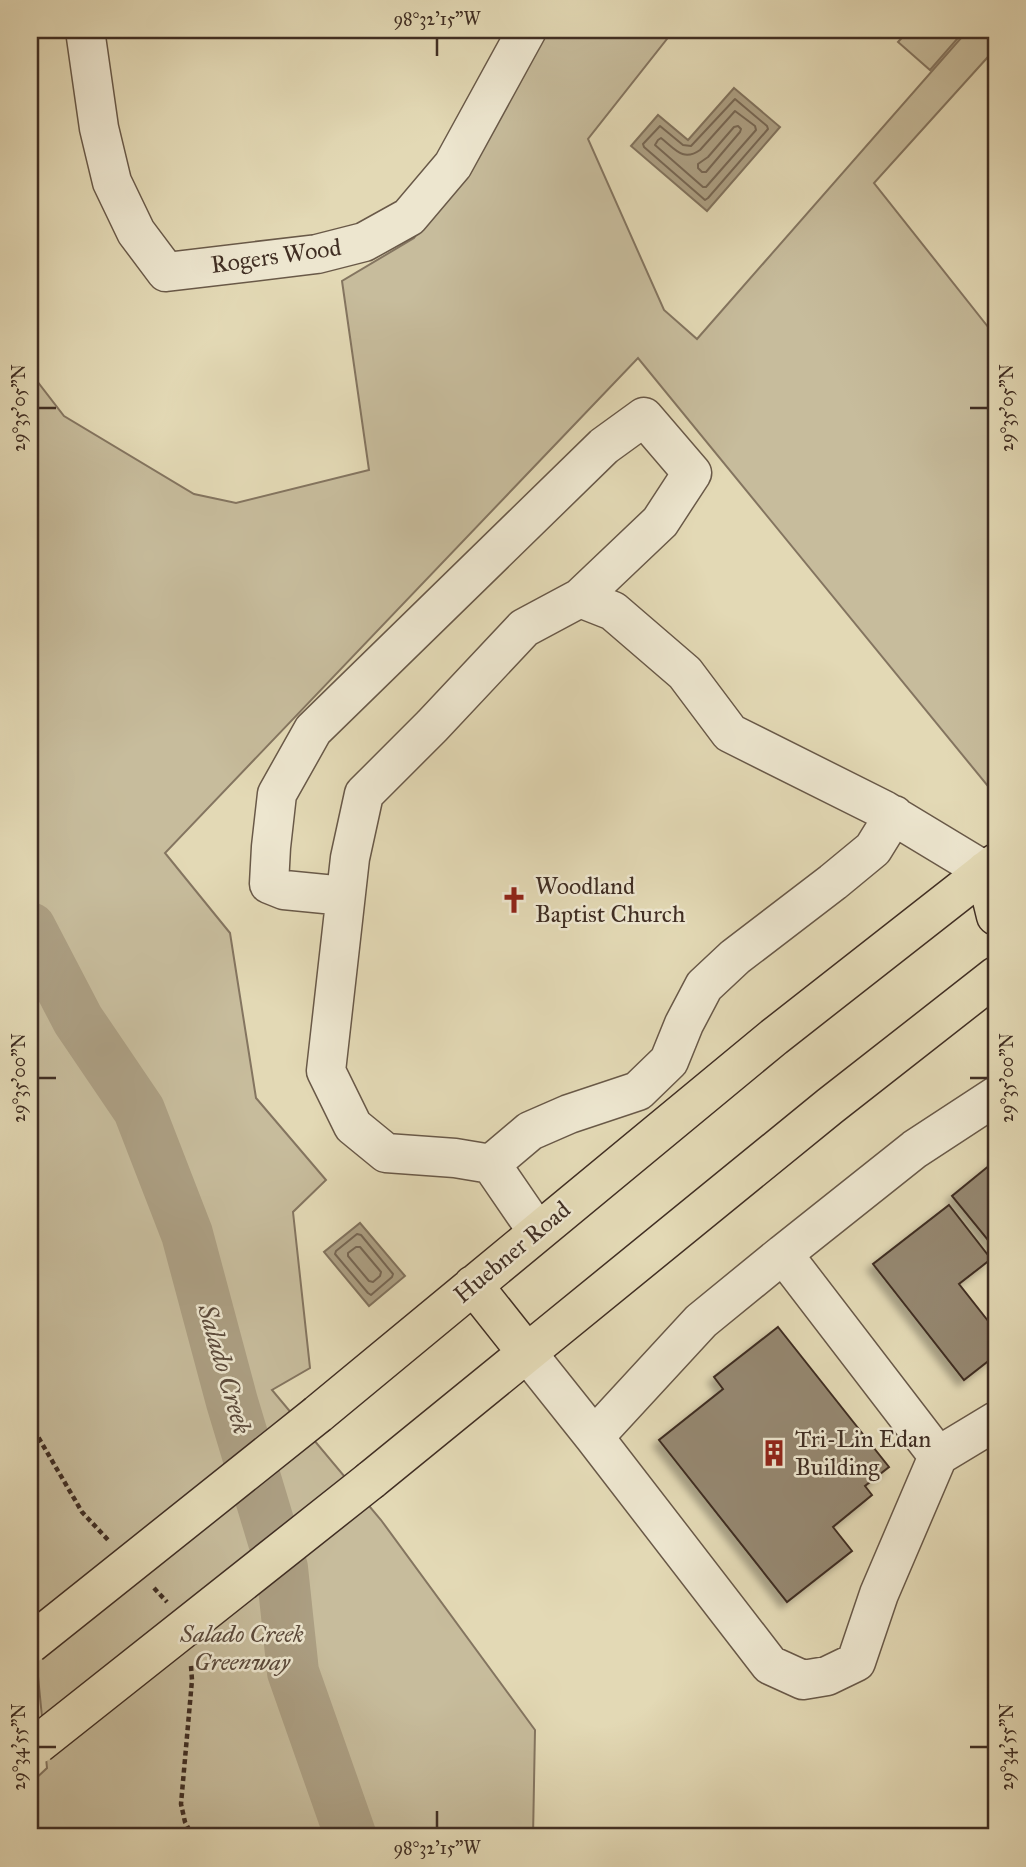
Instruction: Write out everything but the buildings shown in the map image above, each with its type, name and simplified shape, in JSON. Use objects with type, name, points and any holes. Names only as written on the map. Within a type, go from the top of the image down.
[{"type":"main road","points":[[991,867],[996,916]]},
{"type":"main road","name":"Huebner Road","points":[[30,1644],[318,1414],[774,1037],[991,867]]},
{"type":"main road","points":[[34,1748],[371,1480],[830,1106],[996,976]]},
{"type":"main road","points":[[473,1285],[527,1353]]},
{"type":"street","name":"Rogers Wood","points":[[85,30],[99,128],[112,182],[136,232],[166,272],[317,254],[363,242],[409,217],[453,165],[527,30]]},
{"type":"street","points":[[345,896],[284,891],[269,884],[277,794],[313,730],[604,446],[644,417],[692,473],[685,486],[660,522],[580,598],[524,628],[364,794],[345,896],[326,1071],[353,1126],[386,1153],[454,1158],[491,1164],[537,1231]]},
{"type":"street","points":[[580,598],[613,611],[685,673],[730,733],[837,785],[991,867]]},
{"type":"street","points":[[491,1164],[530,1131],[569,1114],[638,1091],[669,1061],[704,986],[735,957],[873,849],[894,815]]},
{"type":"street","points":[[594,1437],[701,1321],[915,1149],[996,1096]]},
{"type":"street","points":[[783,1254],[938,1456]]},
{"type":"street","points":[[527,1353],[771,1665],[803,1680],[827,1676],[856,1662],[879,1594],[938,1456],[996,1421]]},
{"type":"green space","name":"Salado Creek Greenway","points":[[545,30],[674,30],[588,139],[664,310],[697,339],[968,30],[996,30],[996,48],[874,183],[996,337],[996,796],[638,358],[165,853],[230,933],[256,1098],[326,1180],[293,1212],[310,1368],[272,1390],[381,1520],[535,1730],[533,1837],[30,1837],[30,1784],[47,1768],[30,1595],[30,372],[64,416],[194,494],[236,503],[369,470],[342,281],[414,238],[464,167]]},
{"type":"green space","points":[[909,30],[965,30],[930,70],[898,42]]},
{"type":"water","points":[[734,88],[780,127],[707,211],[631,146],[658,115],[688,140]]},
{"type":"water","points":[[360,1223],[405,1276],[369,1306],[324,1252]]},
{"type":"waterway","name":"Salado Creek","points":[[30,928],[78,1020],[139,1110],[187,1234],[232,1402],[282,1568],[293,1672],[351,1837]]},
{"type":"place","name":"Woodland Baptist Church","points":[[514,900]]},
{"type":"place","name":"Tri-Lin Edan Building","points":[[774,1453]]}]
